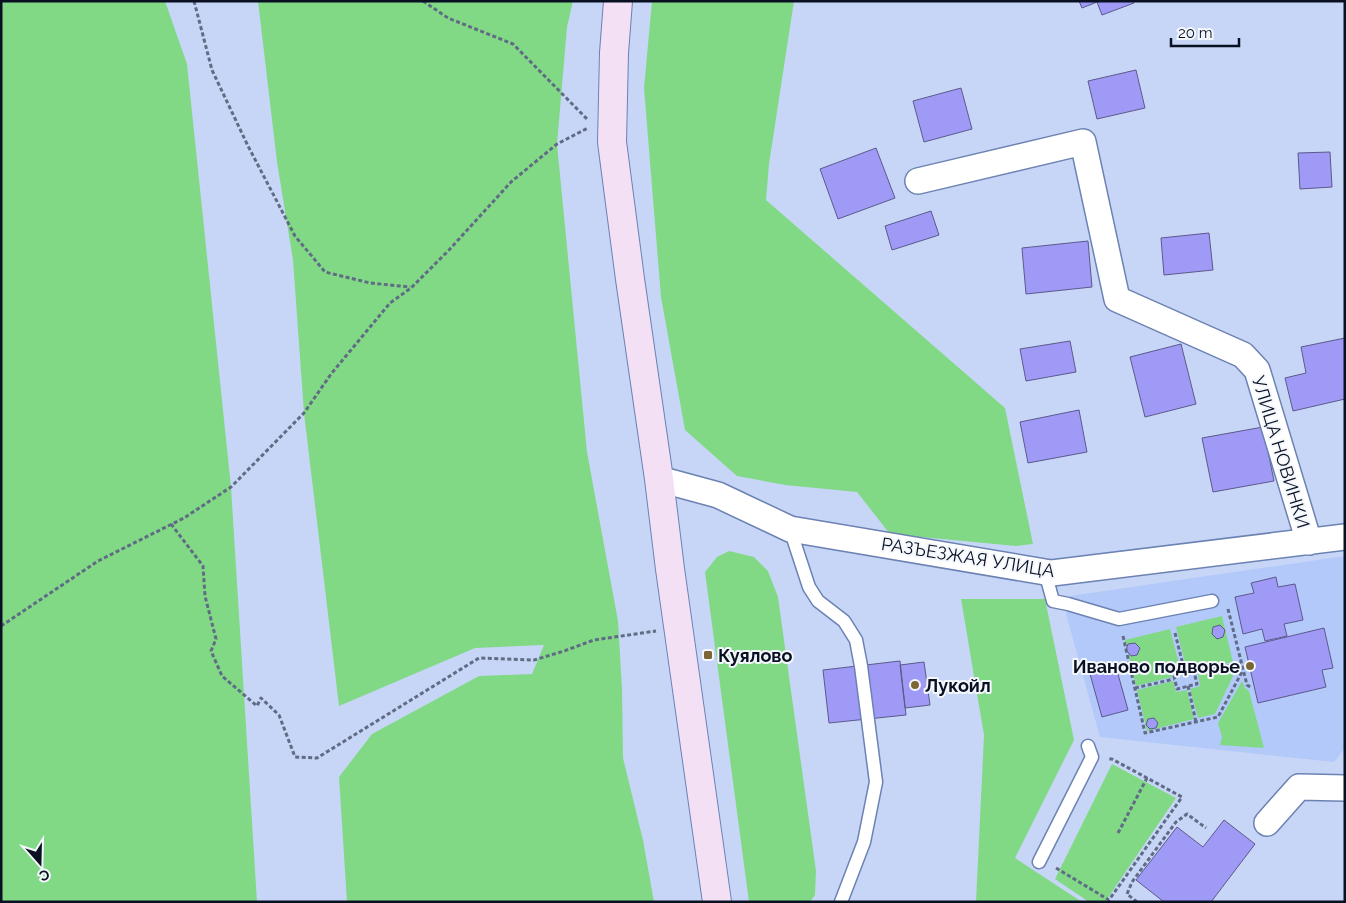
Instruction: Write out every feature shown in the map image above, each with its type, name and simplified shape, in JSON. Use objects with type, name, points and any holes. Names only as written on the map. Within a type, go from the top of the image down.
[{"type":"main road","points":[[618,1],[614,53],[612,142],[678,628],[718,902]]},
{"type":"street","name":"УЛИЦА НОВИНКИ","points":[[918,181],[1083,142],[1117,299],[1243,355],[1257,370],[1309,542]]},
{"type":"street","name":"РАЗЪЕЗЖАЯ УЛИЦА","points":[[659,479],[718,495],[790,529],[1052,573],[1345,537]]},
{"type":"street","points":[[1267,823],[1300,787],[1345,788]]},
{"type":"lane","points":[[790,529],[809,587],[818,601],[844,621],[856,640],[862,666],[876,782],[864,842],[841,902]]},
{"type":"lane","points":[[1045,572],[1053,601],[1119,619],[1212,601]]},
{"type":"lane","points":[[1040,860],[1090,752]]},
{"type":"path","points":[[194,1],[212,70],[248,146],[296,236],[325,272],[370,284],[411,288]]},
{"type":"path","points":[[1,626],[98,561],[184,518],[231,487],[304,413],[332,374],[390,303],[411,288],[450,250],[511,182],[557,144],[593,125],[513,44],[448,18],[423,1]]},
{"type":"path","points":[[171,524],[203,566],[205,596],[216,639],[211,651],[222,676],[257,706],[261,698],[279,715],[295,757],[317,758],[479,658],[534,660],[594,640],[678,628]]},
{"type":"path","points":[[1212,601],[1225,597],[1246,685],[1252,688]]},
{"type":"path","points":[[1119,619],[1145,733],[1218,717],[1243,670]]},
{"type":"path","points":[[1175,633],[1182,665]]},
{"type":"path","points":[[1192,663],[1197,684],[1177,689],[1172,668],[1182,665],[1192,663]]},
{"type":"path","points":[[1194,673],[1241,663]]},
{"type":"path","points":[[1135,688],[1174,679]]},
{"type":"path","points":[[1188,686],[1196,722]]},
{"type":"path","points":[[1040,860],[1109,900],[1182,797],[1112,759],[1090,752]]},
{"type":"path","points":[[1118,833],[1147,778]]},
{"type":"path","points":[[1137,902],[1128,894],[1132,882],[1176,822],[1187,814],[1206,828]]},
{"type":"path","points":[[1125,878],[1132,882]]},
{"type":"shaded area","points":[[1345,556],[1345,748],[1334,762],[1100,737],[1066,614],[1070,596]]},
{"type":"green space","points":[[1,1],[165,1],[187,64],[231,487],[257,902],[1,902]]},
{"type":"green space","points":[[258,1],[573,1],[567,27],[557,144],[587,452],[618,621],[622,689],[623,758],[643,840],[654,902],[347,902],[339,777],[372,734],[479,676],[532,674],[544,645],[475,648],[339,706],[304,413],[293,260],[277,162]]},
{"type":"green space","points":[[652,1],[794,1],[769,164],[766,200],[1005,408],[1033,544],[1016,546],[890,534],[857,492],[785,485],[737,476],[685,430],[661,297],[644,88]]},
{"type":"green space","points":[[729,551],[754,557],[768,571],[778,597],[816,871],[815,895],[810,902],[749,902],[705,572],[717,557]]},
{"type":"green space","points":[[961,599],[1045,599],[1074,740],[1015,858],[1082,902],[976,902],[984,735]]},
{"type":"green space","points":[[1222,616],[1233,662],[1197,670],[1194,661],[1185,663],[1176,627]]},
{"type":"green space","points":[[1170,629],[1179,664],[1170,667],[1172,677],[1136,686],[1125,640]]},
{"type":"green space","points":[[1234,666],[1235,672],[1215,714],[1198,718],[1190,689],[1200,686],[1198,674]]},
{"type":"green space","points":[[1173,681],[1176,692],[1187,690],[1194,719],[1147,731],[1137,690]]},
{"type":"green space","points":[[1242,681],[1245,688],[1249,691],[1264,748],[1220,745],[1222,737],[1218,723]]},
{"type":"green space","points":[[1112,764],[1176,798],[1105,902],[1089,902],[1055,879]]},
{"type":"building","points":[[1079,1],[1133,1],[1134,3],[1102,15],[1097,2],[1082,8]]},
{"type":"building","points":[[1136,70],[1145,108],[1097,119],[1088,81]]},
{"type":"building","points":[[961,88],[972,129],[924,142],[913,101]]},
{"type":"building","points":[[876,148],[895,198],[838,219],[820,169]]},
{"type":"building","points":[[1330,152],[1332,187],[1300,189],[1298,153]]},
{"type":"building","points":[[931,211],[939,235],[892,250],[885,226]]},
{"type":"building","points":[[1209,233],[1213,270],[1164,275],[1161,238]]},
{"type":"building","points":[[1088,241],[1092,287],[1026,294],[1022,248]]},
{"type":"building","points":[[1345,338],[1345,399],[1293,411],[1285,378],[1306,373],[1301,347]]},
{"type":"building","points":[[1070,341],[1076,372],[1026,381],[1020,349]]},
{"type":"building","points":[[1181,344],[1196,404],[1145,417],[1130,357]]},
{"type":"building","points":[[1079,410],[1087,452],[1028,463],[1020,422]]},
{"type":"building","points":[[1263,427],[1274,481],[1213,492],[1202,438]]},
{"type":"building","points":[[1276,577],[1278,587],[1295,584],[1303,620],[1284,624],[1287,636],[1265,641],[1262,629],[1243,634],[1235,597],[1254,593],[1251,583]]},
{"type":"building","points":[[1220,625],[1225,630],[1223,637],[1217,639],[1212,634],[1213,627]]},
{"type":"building","points":[[1324,628],[1333,668],[1322,670],[1326,687],[1258,703],[1245,647]]},
{"type":"building","points":[[1135,643],[1140,648],[1137,655],[1131,656],[1126,650],[1128,644]]},
{"type":"building","points":[[900,661],[906,715],[829,723],[823,670]]},
{"type":"building","name":"Лукойл","points":[[924,662],[930,705],[905,708],[900,665]]},
{"type":"building","points":[[1116,667],[1128,710],[1102,717],[1090,674]]},
{"type":"building","points":[[1154,718],[1158,723],[1156,728],[1150,729],[1146,725],[1148,719]]},
{"type":"building","points":[[1224,820],[1255,844],[1211,902],[1164,902],[1136,880],[1177,827],[1203,847]]},
{"type":"place","name":"Куялово","points":[[708,655]]},
{"type":"place","name":"Иваново подворье","points":[[1250,666]]},
{"type":"place","name":"Лукойл","points":[[915,685]]}]
